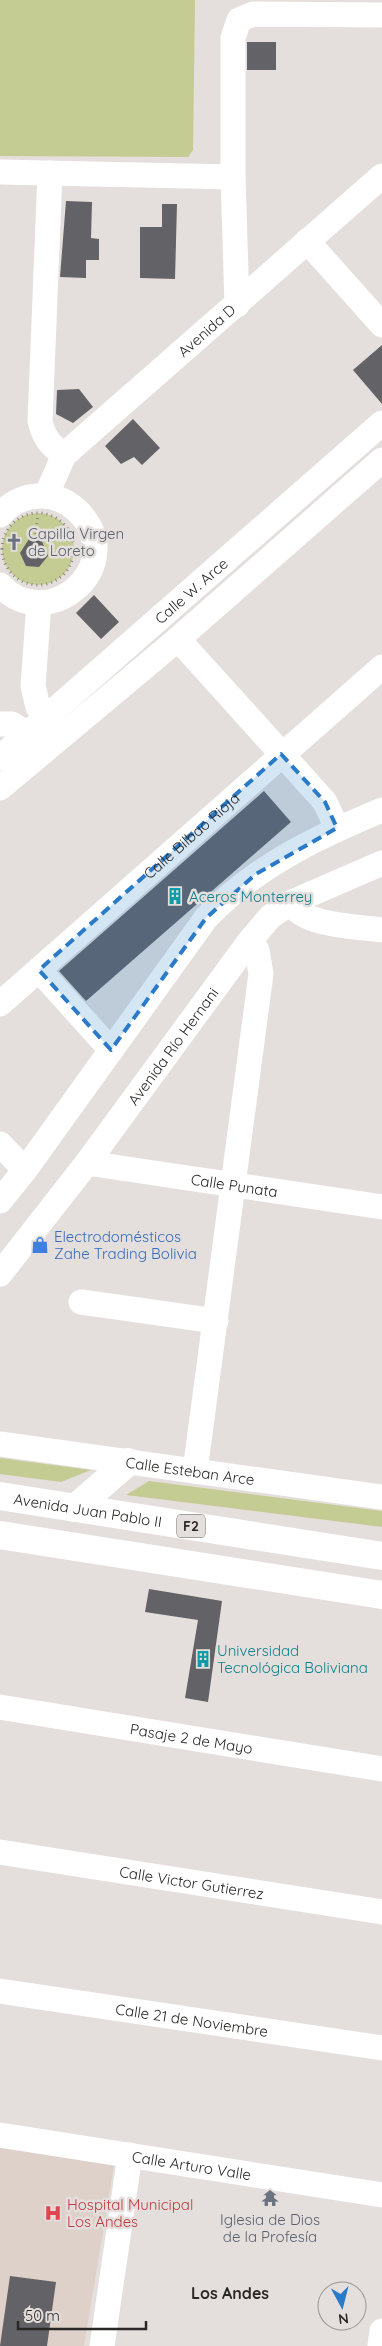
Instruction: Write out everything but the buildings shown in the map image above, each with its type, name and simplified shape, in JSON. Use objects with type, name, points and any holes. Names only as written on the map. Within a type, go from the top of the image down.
[{"type":"highway","points":[[75,1508],[128,1462]]},
{"type":"highway","name":"Avenida Juan Pablo II","points":[[0,1496],[382,1556]]},
{"type":"highway","points":[[0,1536],[382,1595]]},
{"type":"street","points":[[237,305],[233,178],[233,38],[239,20],[252,14],[382,16]]},
{"type":"street","points":[[0,172],[233,178]]},
{"type":"street","points":[[50,173],[40,422],[43,434],[50,446],[64,454]]},
{"type":"street","name":"Avenida D","points":[[42,505],[64,454],[237,305],[382,176]]},
{"type":"street","points":[[307,241],[382,326]]},
{"type":"street","name":"Calle W. Arce","points":[[3,752],[27,734],[382,423]]},
{"type":"street","name":"Calle W. Arce","points":[[0,788],[178,638],[382,460]]},
{"type":"street","points":[[0,515],[10,506],[24,498],[42,505],[63,501],[78,510],[91,530],[94,553],[92,564],[81,585],[62,598],[39,603],[20,599],[0,584]]},
{"type":"street","points":[[39,603],[34,686],[38,707],[46,717]]},
{"type":"street","points":[[178,638],[325,802],[337,828]]},
{"type":"street","name":"Calle Bilbao Rioja","points":[[0,1004],[281,754],[382,667]]},
{"type":"street","points":[[0,724],[12,724],[27,734]]},
{"type":"street","points":[[0,1201],[25,1170],[206,918],[225,898],[256,874],[286,855],[337,828],[382,810]]},
{"type":"street","name":"Avenida Río Hernani","points":[[0,1274],[87,1163],[249,942],[270,917],[290,903],[382,863]]},
{"type":"street","points":[[290,903],[302,916],[318,921],[382,930]]},
{"type":"street","points":[[195,1471],[261,974],[257,950],[249,942]]},
{"type":"street","points":[[39,970],[111,1050]]},
{"type":"street","points":[[0,1144],[25,1170]]},
{"type":"street","name":"Calle Punata","points":[[87,1163],[382,1207]]},
{"type":"street","points":[[81,1302],[216,1321]]},
{"type":"street","name":"Calle Esteban Arce","points":[[0,1444],[382,1497]]},
{"type":"street","name":"Pasaje 2 de Mayo","points":[[0,1707],[382,1769]]},
{"type":"street","name":"Calle Victor Gutierrez","points":[[0,1852],[382,1912]]},
{"type":"street","name":"Calle 21 de Noviembre","points":[[0,1991],[382,2048]]},
{"type":"street","name":"Calle Arturo Valle","points":[[0,2135],[382,2195]]},
{"type":"street","points":[[102,2346],[130,2155]]},
{"type":"street","points":[[380,2346],[382,2333]]},
{"type":"path","points":[[42,505],[50,515],[65,525],[73,541],[74,552],[71,566],[55,582],[44,585],[32,585],[20,581],[8,569],[2,552],[2,540],[14,522],[42,505]]},
{"type":"path","points":[[35,539],[42,505]]},
{"type":"highlighted area","points":[[281,754],[325,802],[337,828],[256,874],[206,918],[111,1050],[39,970]]},
{"type":"shaded area","name":"Hospital Municipal Los Andes","points":[[0,2140],[107,2156],[114,2166],[84,2346],[0,2346]]},
{"type":"green space","points":[[0,0],[195,0],[193,150],[188,157],[0,156]]},
{"type":"green space","points":[[38,513],[52,516],[64,523],[71,535],[74,549],[71,563],[64,575],[52,582],[38,585],[24,582],[12,575],[5,563],[2,549],[5,535],[12,523],[24,516]]},
{"type":"green space","points":[[0,1458],[91,1470],[61,1482],[0,1474]]},
{"type":"green space","points":[[149,1481],[382,1511],[382,1527],[126,1495]]},
{"type":"place","name":"Capilla Virgen de Loreto","points":[[14,542]]},
{"type":"place","name":"Aceros Monterrey","points":[[175,896]]},
{"type":"place","name":"Electrodomésticos Zahe Trading Bolivia","points":[[40,1245]]},
{"type":"place","name":"Universidad Tecnológica Boliviana","points":[[203,1659]]},
{"type":"place","name":"Iglesia de Dios de la Profesía","points":[[270,2198]]},
{"type":"place","name":"Hospital Municipal Los Andes","points":[[53,2213]]},
{"type":"district","name":"Los Andes","points":[[230,2293]]}]
